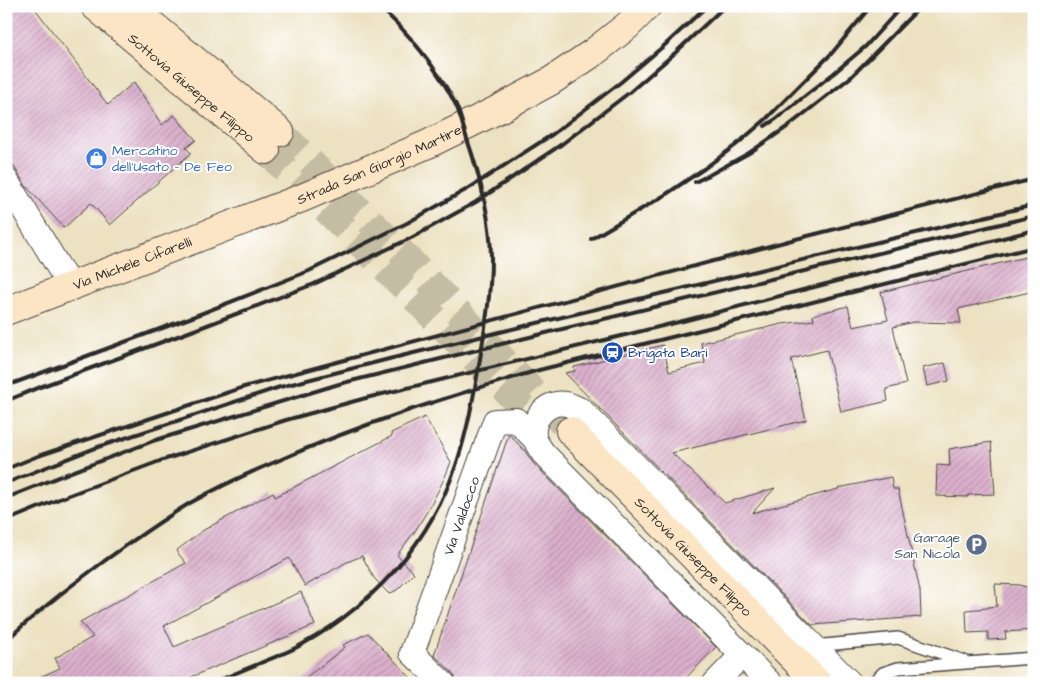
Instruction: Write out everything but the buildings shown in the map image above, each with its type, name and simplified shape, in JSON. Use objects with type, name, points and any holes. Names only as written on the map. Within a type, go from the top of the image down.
[{"type":"main road","name":"Sottovia Giuseppe Filippo","points":[[94,6],[273,141],[130,6]]},
{"type":"main road","name":"Strada San Giorgio Martire","points":[[257,216],[428,144],[500,109],[551,81],[594,52],[627,26],[647,6]]},
{"type":"main road","name":"Via Michele Cifarelli","points":[[6,311],[257,216]]},
{"type":"main road","name":"Sottovia Giuseppe Filippo","points":[[554,437],[794,683]]},
{"type":"main road","name":"Sottovia Giuseppe Filippo","points":[[554,437],[818,683]]},
{"type":"street","points":[[6,180],[70,286]]},
{"type":"street","points":[[770,683],[543,453],[554,437],[535,424],[541,412],[553,405],[565,404],[581,410],[850,683]]},
{"type":"street","name":"Via Valdocco","points":[[443,683],[412,652],[495,421],[516,420],[554,437]]},
{"type":"street","points":[[715,683],[742,655]]},
{"type":"lane","points":[[814,646],[898,638],[968,663]]},
{"type":"lane","points":[[873,683],[883,673],[898,668],[1034,658]]},
{"type":"tunnel","points":[[280,132],[411,262],[570,431]]},
{"type":"tunnel","points":[[266,150],[528,413]]},
{"type":"railway","points":[[212,683],[296,648],[344,617],[383,583],[406,557],[435,513],[455,469],[468,422],[483,343],[490,287],[490,243],[484,197],[460,116],[449,92],[411,39],[378,6]]},
{"type":"railway","points":[[6,386],[195,316],[309,271],[407,223],[471,187],[553,134],[621,82],[707,6]]},
{"type":"railway","points":[[6,401],[314,284],[413,237],[476,202],[562,144],[630,92],[725,6]]},
{"type":"railway","points":[[591,239],[665,195],[736,145],[765,120],[832,53],[871,6]]},
{"type":"railway","points":[[765,126],[866,46],[902,6]]},
{"type":"railway","points":[[695,182],[749,153],[787,127],[851,77],[921,6]]},
{"type":"railway","points":[[6,469],[38,456],[244,387],[788,241],[1034,179]]},
{"type":"railway","points":[[6,483],[95,448],[280,387],[533,324],[1034,205]]},
{"type":"railway","points":[[6,498],[156,440],[339,384],[1034,216]]},
{"type":"railway","points":[[6,521],[160,461],[286,420],[366,398],[687,320],[1034,230]]},
{"type":"railway","points":[[6,641],[78,581],[135,539],[200,497],[242,476],[340,435],[439,401],[539,370],[1034,247]]},
{"type":"place","name":"Mercatino dell'Usato - De Feo","points":[[96,158]]},
{"type":"place","name":"Brigata Bari","points":[[612,352]]},
{"type":"place","name":"Garage San Nicola","points":[[976,545]]}]
